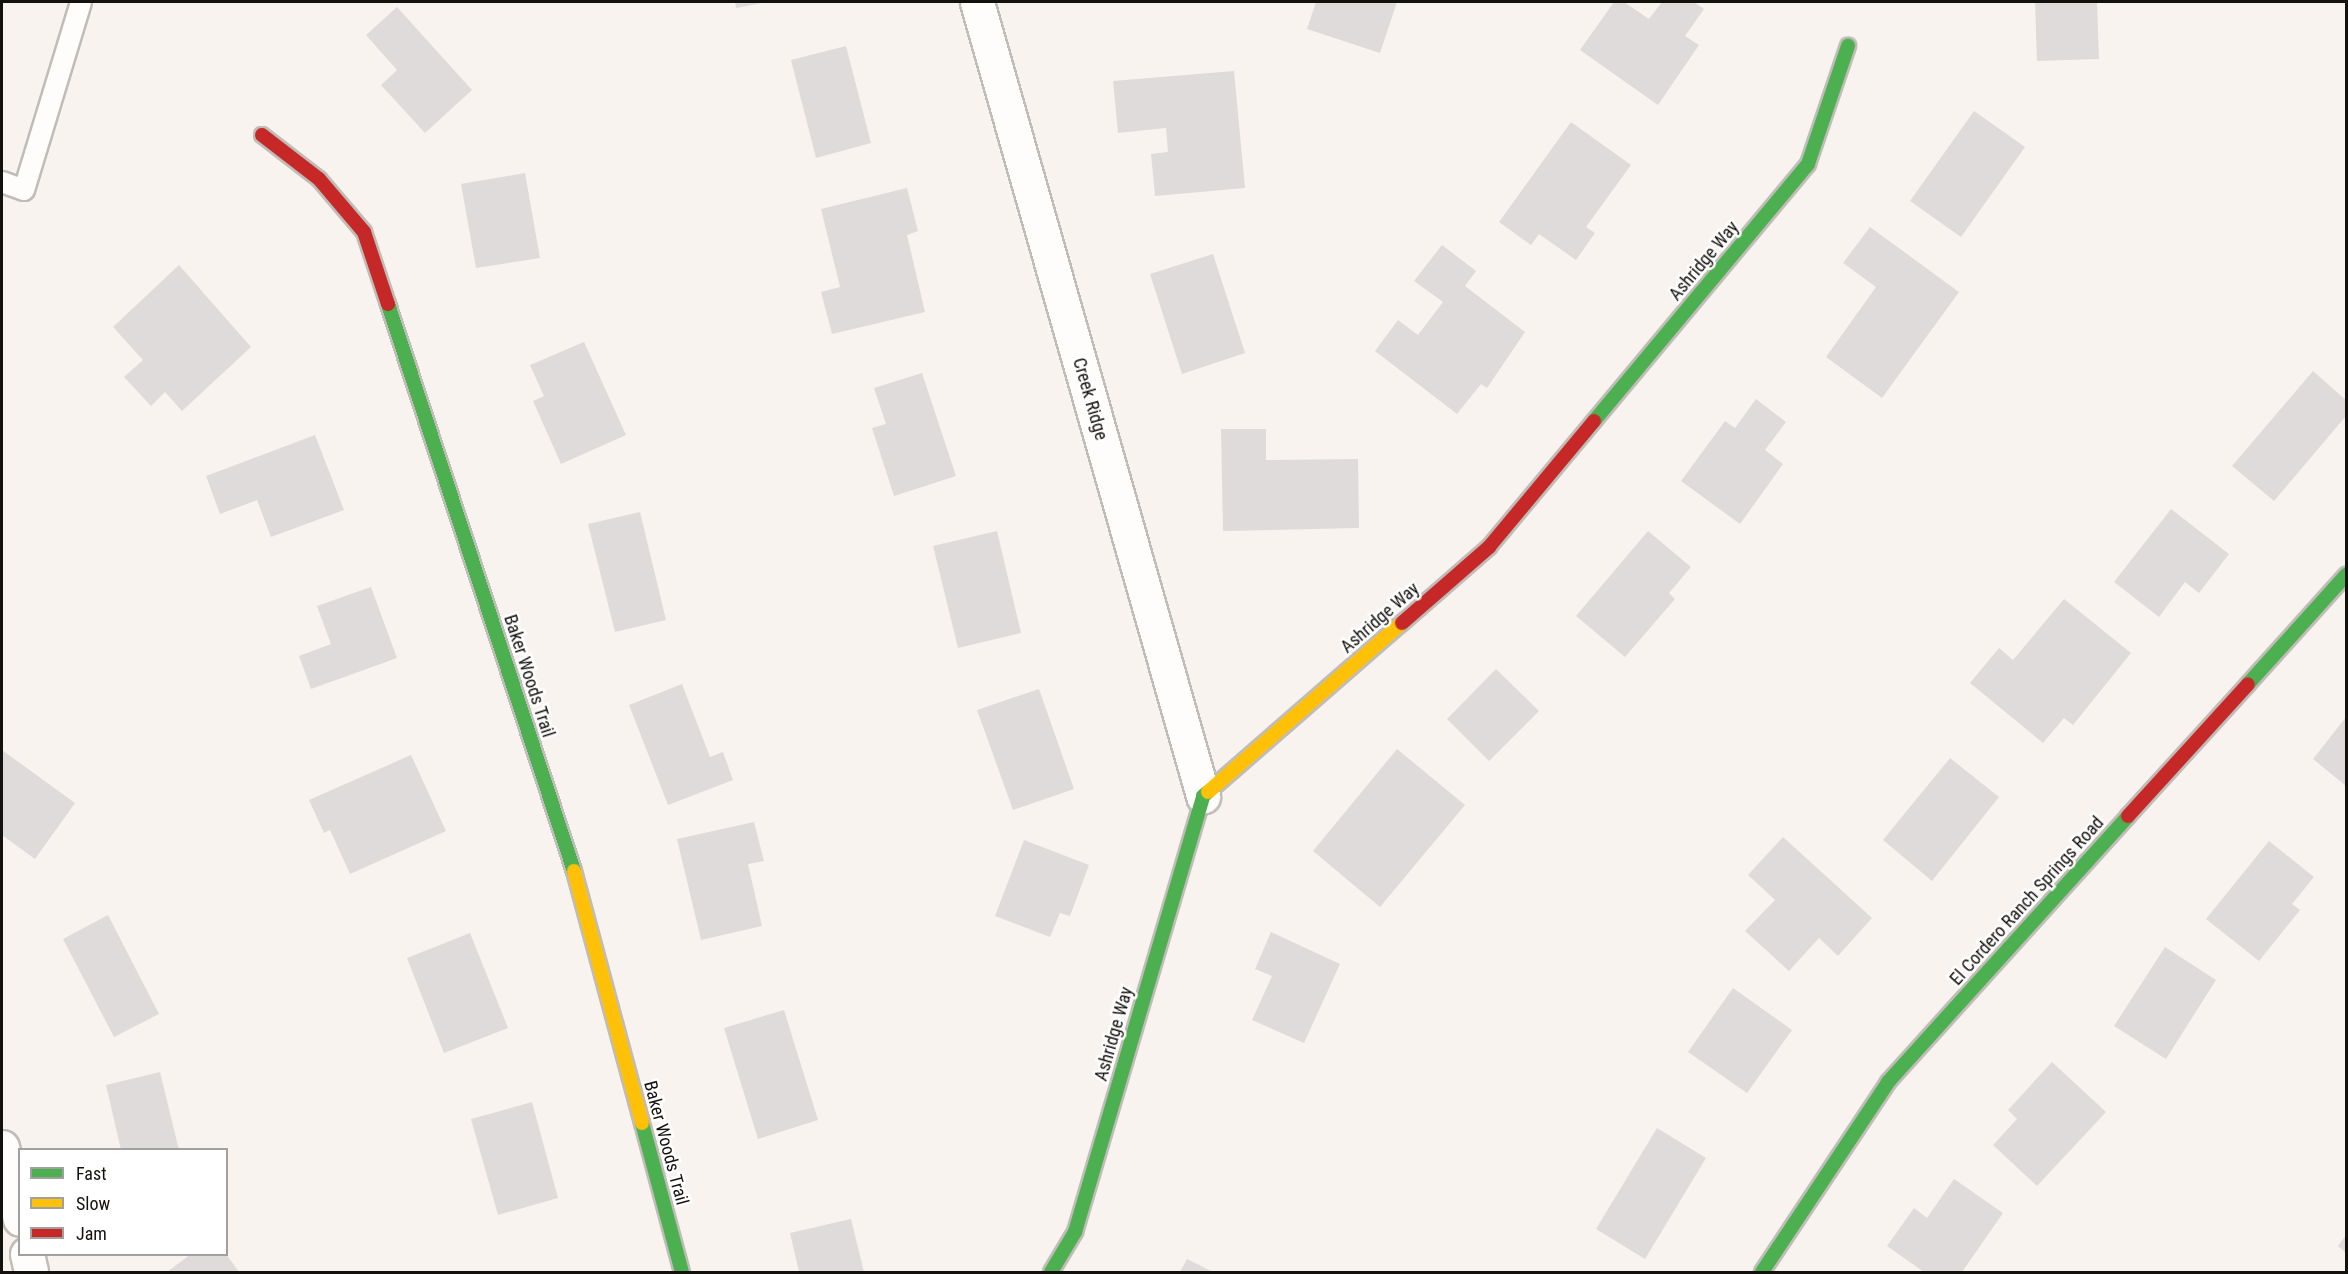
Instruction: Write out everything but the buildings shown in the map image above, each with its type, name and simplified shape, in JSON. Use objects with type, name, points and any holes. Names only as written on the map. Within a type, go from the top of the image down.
[{"type":"street","name":"Creek Ridge","points":[[977,2],[1203,796]]},
{"type":"street","name":"Ashridge Way","points":[[1051,1272],[1075,1232],[1203,796],[1489,547],[1808,164],[1848,46]]},
{"type":"street","name":"Baker Woods Trail","points":[[262,135],[319,179],[364,232],[571,859],[682,1272]]},
{"type":"street","name":"El Cordero Ranch Springs Road","points":[[1762,1272],[1888,1082],[2346,575]]},
{"type":"street","points":[[2,1147],[18,1211]]},
{"type":"street","points":[[27,1256],[31,1272]]},
{"type":"lane","points":[[2,182],[24,190],[81,2]]},
{"type":"traffic: fast","points":[[1594,421],[1808,164],[1848,46]]},
{"type":"traffic: fast","points":[[388,304],[574,871]]},
{"type":"traffic: fast","points":[[2248,684],[2346,575]]},
{"type":"traffic: fast","points":[[1051,1272],[1075,1232],[1203,796],[1208,792]]},
{"type":"traffic: fast","points":[[1762,1272],[1888,1082],[2128,816]]},
{"type":"traffic: fast","points":[[642,1123],[682,1272]]},
{"type":"traffic: slow","points":[[1208,792],[1402,623]]},
{"type":"traffic: slow","points":[[574,871],[642,1123]]},
{"type":"traffic: jam","points":[[262,135],[319,179],[364,232],[388,304]]},
{"type":"traffic: jam","points":[[1402,623],[1489,547],[1594,421]]},
{"type":"traffic: jam","points":[[2128,816],[2248,684]]}]
